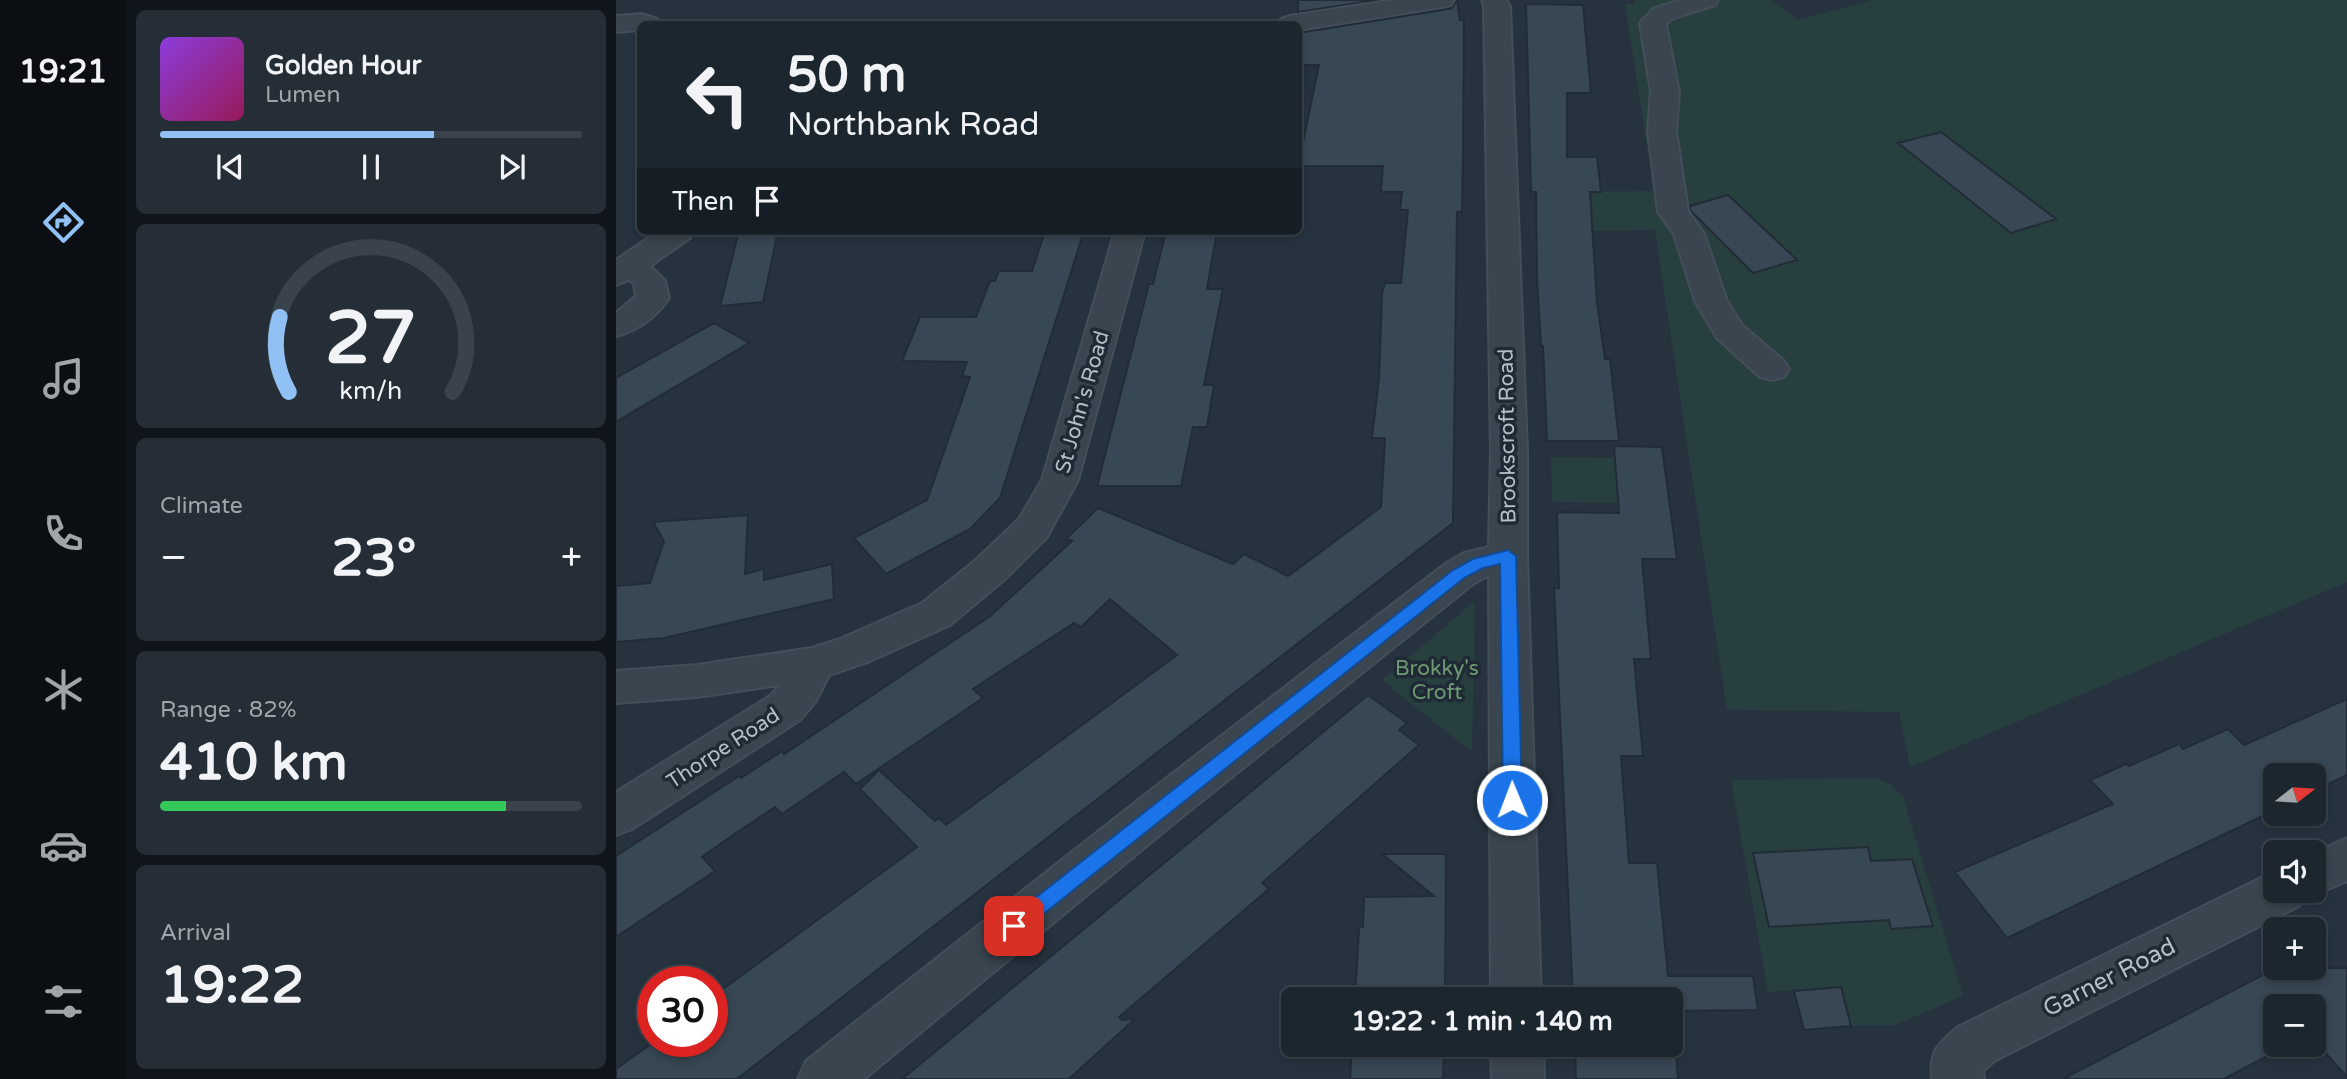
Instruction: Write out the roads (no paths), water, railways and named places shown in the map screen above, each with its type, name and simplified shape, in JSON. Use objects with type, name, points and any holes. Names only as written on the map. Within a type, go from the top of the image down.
[{"type":"street","points":[[1302,22],[1441,0]]},
{"type":"street","name":"Brookscroft Road","points":[[1494,0],[1497,6],[1509,451],[1508,556],[1516,987]]},
{"type":"street","points":[[1706,0],[1662,14],[1653,23],[1665,92],[1662,131],[1673,212],[1689,234],[1711,301],[1729,331],[1772,369]]},
{"type":"street","points":[[616,24],[637,22]]},
{"type":"street","points":[[616,42],[637,33]]},
{"type":"street","points":[[624,270],[673,235]]},
{"type":"street","name":"St John's Road","points":[[616,687],[710,680],[813,664],[855,650],[936,614],[991,569],[1033,528],[1060,480],[1129,235]]},
{"type":"street","points":[[616,326],[635,316],[653,298],[649,281],[624,270]]},
{"type":"street","points":[[824,1079],[1162,807],[1459,574],[1478,563],[1508,556]]},
{"type":"street","name":"Thorpe Road","points":[[616,816],[785,708],[801,690],[813,664]]},
{"type":"street","points":[[2326,869],[2347,858]]},
{"type":"street","name":"Garner Road","points":[[1958,1079],[1956,1062],[1976,1044],[2263,900]]},
{"type":"street","points":[[1517,1057],[1518,1079]]},
{"type":"park label","name":"Brokky's Croft","points":[[1437,680]]}]
